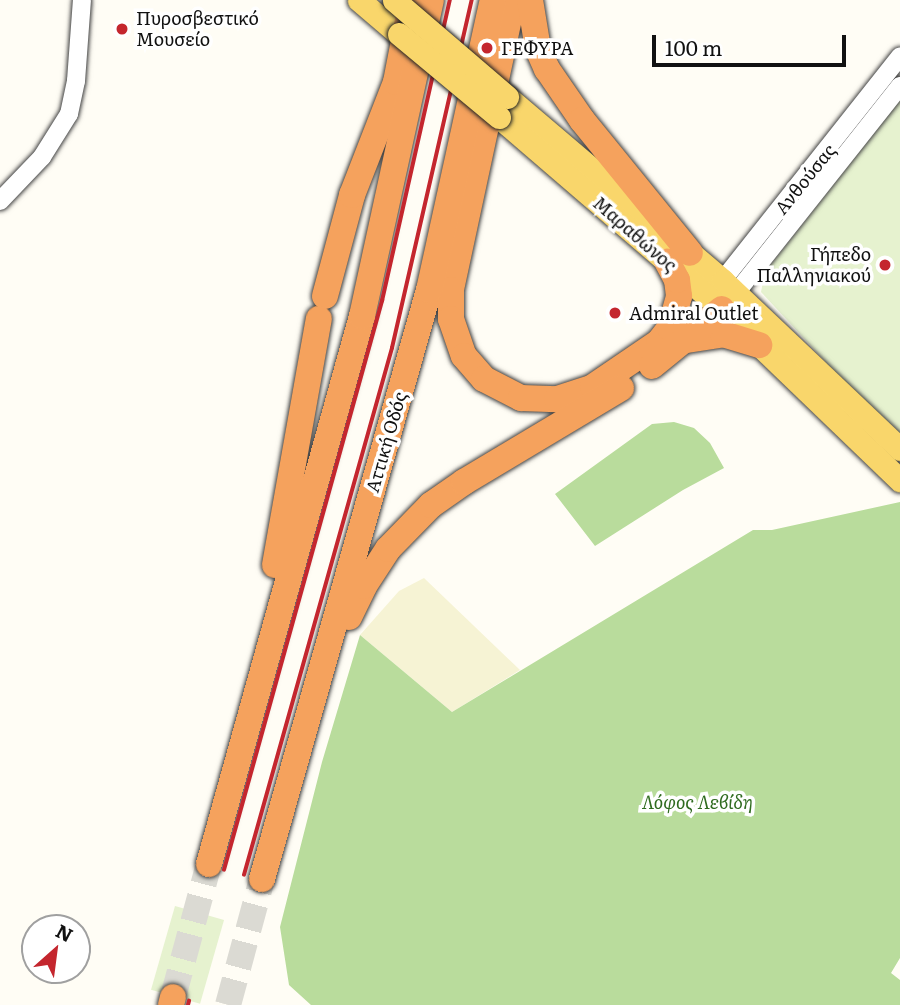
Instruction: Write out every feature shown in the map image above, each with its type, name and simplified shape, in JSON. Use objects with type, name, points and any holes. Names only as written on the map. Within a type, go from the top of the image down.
[{"type":"highway","points":[[412,0],[396,82],[352,195],[322,308],[278,553],[227,761],[209,864],[362,316],[431,0]]},
{"type":"highway","name":"Αττική Οδός","points":[[262,878],[429,290],[493,0]]},
{"type":"highway","points":[[513,0],[451,290],[451,319],[464,356],[484,379],[521,398],[557,399],[593,387],[650,348],[670,328],[679,296],[678,257],[547,69],[538,49],[530,0]]},
{"type":"highway","points":[[291,774],[358,596],[388,549],[404,531],[453,489],[604,400],[687,340],[722,296]]},
{"type":"highway","points":[[687,340],[723,334],[759,345]]},
{"type":"main road","name":"Μαραθώνος","points":[[359,0],[399,34],[503,107]]},
{"type":"main road","name":"Μαραθώνος","points":[[394,0],[503,107],[900,449]]},
{"type":"main road","name":"Μαραθώνος","points":[[722,296],[759,345],[900,480]]},
{"type":"street","points":[[0,201],[42,157],[66,122],[74,93],[82,0]]},
{"type":"street","name":"Ανθούσας","points":[[722,296],[900,57]]},
{"type":"street","name":"Ανθούσας","points":[[722,296],[900,86]]},
{"type":"shaded area","points":[[424,578],[520,670],[452,712],[360,635],[399,591]]},
{"type":"green space","points":[[900,100],[900,442],[761,292],[765,272]]},
{"type":"green space","points":[[674,422],[694,428],[710,443],[724,468],[683,490],[595,546],[555,494],[652,424]]},
{"type":"green space","name":"Λόφος Λεβίδη","points":[[900,502],[900,958],[891,973],[900,980],[900,1005],[311,1005],[289,985],[280,927],[322,762],[360,635],[452,712],[753,530],[772,530]]},
{"type":"green space","points":[[175,906],[224,920],[200,1004],[151,990]]},
{"type":"tunnel","points":[[173,997],[209,864]]},
{"type":"tunnel","points":[[228,1005],[262,879]]},
{"type":"railway","points":[[224,870],[382,301],[450,0]]},
{"type":"railway","points":[[244,875],[392,348],[472,0]]},
{"type":"railway","points":[[188,1005],[189,1001]]},
{"type":"place","name":"Πυροσβεστικό Μουσείο","points":[[122,29]]},
{"type":"place","name":"ΓΕΦΥΡΑ","points":[[487,48]]},
{"type":"place","name":"Γήπεδο Παλληνιακού","points":[[885,265]]},
{"type":"place","name":"Admiral Outlet","points":[[615,313]]}]
